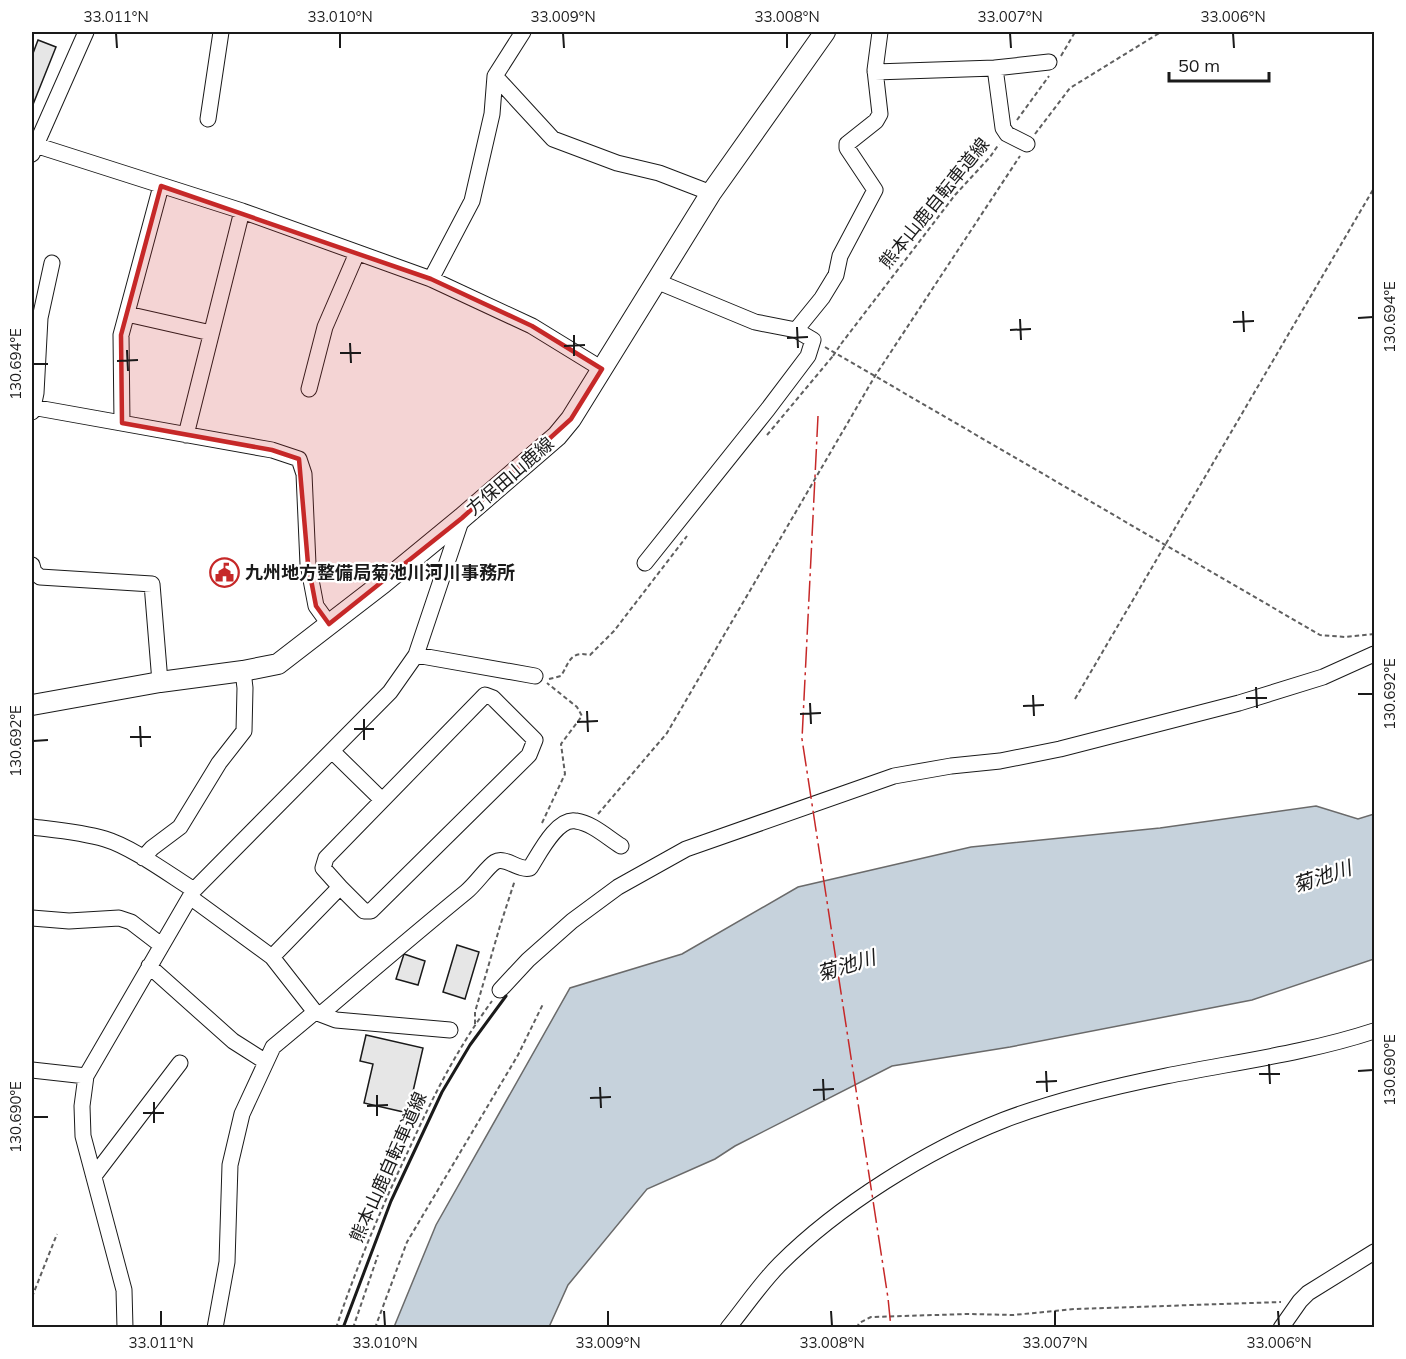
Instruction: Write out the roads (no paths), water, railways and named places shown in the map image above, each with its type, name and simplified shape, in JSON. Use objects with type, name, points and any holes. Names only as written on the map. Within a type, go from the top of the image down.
[{"type":"main road","name":"方保田山鹿線","points":[[32,705],[278,664],[462,518],[557,436],[572,419],[711,193],[825,32]]},
{"type":"street","points":[[86,32],[33,148],[242,211],[431,279],[532,326],[602,369]]},
{"type":"street","points":[[208,119],[221,32]]},
{"type":"street","points":[[431,279],[472,201],[492,114],[495,76],[523,32]]},
{"type":"street","points":[[796,330],[822,298],[836,275],[840,256],[875,190],[847,148],[847,144],[876,121],[880,114],[875,72],[880,32]]},
{"type":"street","points":[[875,72],[1053,64]]},
{"type":"street","points":[[995,68],[1003,128],[1007,134],[1027,144]]},
{"type":"street","points":[[495,76],[553,139],[617,163],[659,173],[711,193]]},
{"type":"street","points":[[122,423],[121,335],[161,186]]},
{"type":"street","points":[[186,435],[242,211]]},
{"type":"street","points":[[309,390],[325,327],[357,253]]},
{"type":"street","points":[[52,263],[40,318],[36,393],[32,409],[272,450],[299,459],[304,474],[308,564],[316,606],[329,624]]},
{"type":"street","points":[[645,563],[781,392],[808,356],[813,340],[796,330],[755,322],[656,281]]},
{"type":"street","points":[[127,314],[211,333]]},
{"type":"street","points":[[124,1328],[124,1290],[83,1136],[82,1106],[86,1076],[192,893],[390,692],[416,655],[462,518]]},
{"type":"street","points":[[32,565],[34,572],[40,577],[152,584],[160,682]]},
{"type":"street","points":[[500,990],[528,960],[572,921],[618,887],[686,849],[894,776],[951,766],[1000,761],[1060,749],[1239,703],[1323,677],[1374,654]]},
{"type":"street","points":[[416,655],[535,676]]},
{"type":"street","points":[[144,858],[152,848],[180,827],[219,763],[244,731],[243,671]]},
{"type":"street","points":[[485,695],[493,698],[535,740],[529,754],[371,911],[364,911],[340,887],[323,868],[326,858],[485,695]]},
{"type":"street","points":[[332,751],[382,800]]},
{"type":"street","points":[[215,1328],[227,1262],[230,1164],[242,1114],[273,1047],[475,885],[495,862],[501,861],[524,870],[530,868],[557,827],[575,820],[621,846]]},
{"type":"street","points":[[32,827],[64,830],[107,839],[144,858],[272,957],[318,1013],[336,1020],[450,1030]]},
{"type":"street","points":[[272,957],[340,887]]},
{"type":"street","points":[[32,918],[69,921],[119,918],[131,921],[162,945]]},
{"type":"street","points":[[150,966],[233,1041],[266,1062]]},
{"type":"street","points":[[728,1328],[779,1265],[829,1222],[893,1177],[967,1137],[1004,1120],[1059,1102],[1165,1077],[1275,1056],[1374,1031]]},
{"type":"street","points":[[94,1176],[180,1063]]},
{"type":"street","points":[[32,1070],[86,1076]]},
{"type":"street","points":[[1281,1328],[1308,1293],[1374,1252]]},
{"type":"water","name":"菊池川","points":[[1316,806],[1358,819],[1374,814],[1374,959],[1252,1000],[1010,1047],[892,1066],[735,1146],[715,1159],[647,1189],[568,1285],[549,1327],[394,1327],[436,1225],[570,988],[682,954],[798,887],[971,847],[1160,828]]},
{"type":"place","name":"九州地方整備局菊池川河川事務所","points":[[224,572]]}]
